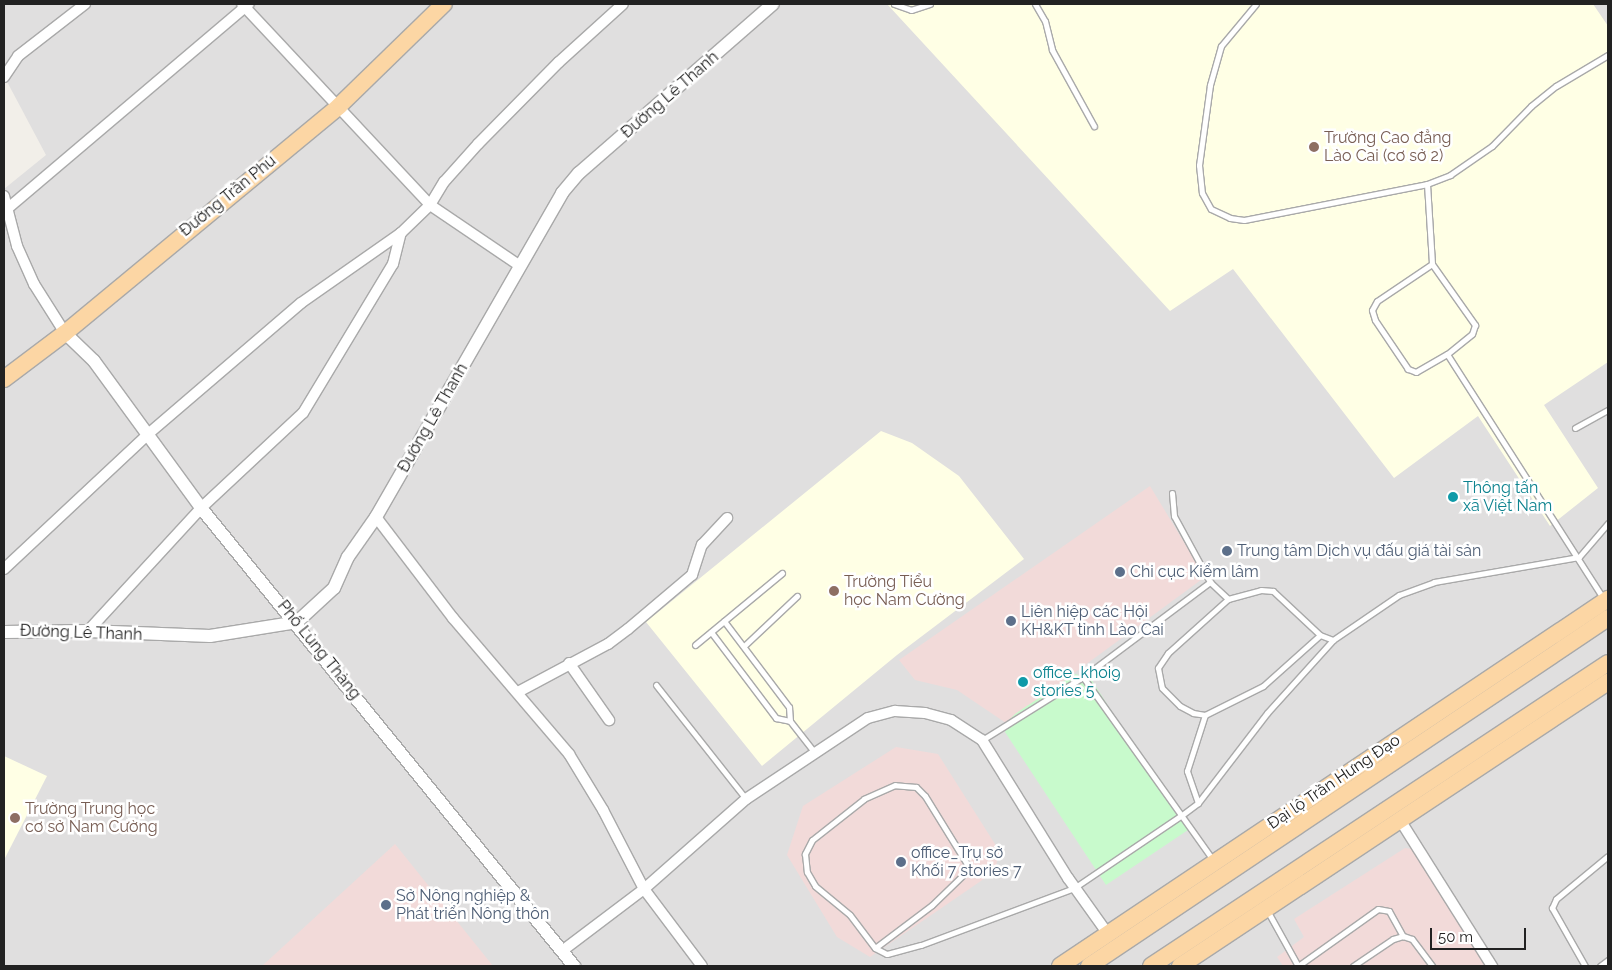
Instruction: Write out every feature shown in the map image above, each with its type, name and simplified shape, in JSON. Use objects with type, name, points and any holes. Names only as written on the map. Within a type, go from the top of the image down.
[{"type":"main road","name":"Đường Trần Phú","points":[[4,379],[65,333],[339,106],[444,4]]},
{"type":"main road","name":"Đại lộ Trần Hưng Đạo","points":[[1060,966],[1606,600]]},
{"type":"main road","name":"Đại lộ Trần Hưng Đạo","points":[[1089,966],[1608,618]]},
{"type":"main road","points":[[1150,966],[1608,663]]},
{"type":"main road","points":[[1180,966],[1608,682]]},
{"type":"street","points":[[4,76],[18,56],[84,4]]},
{"type":"street","points":[[4,568],[147,435],[301,303],[401,233],[430,205],[450,175],[478,144],[559,62],[623,4]]},
{"type":"street","name":"Đường Lê Thanh","points":[[4,632],[88,631],[210,636],[297,622],[334,588],[348,557],[376,517],[562,193],[579,173],[773,4]]},
{"type":"street","points":[[7,209],[245,5],[430,205],[520,266]]},
{"type":"street","points":[[4,196],[17,246],[34,284],[65,333]]},
{"type":"street","points":[[88,631],[201,508],[303,413],[393,264],[401,233]]},
{"type":"street","name":"Phố Lùng Thàng","points":[[65,333],[94,361],[201,508],[297,622],[574,966]]},
{"type":"street","points":[[376,517],[453,618],[569,754],[644,889],[702,966]]},
{"type":"street","points":[[518,692],[569,663],[608,644],[692,575],[702,545],[727,518]]},
{"type":"street","points":[[569,663],[609,720]]},
{"type":"street","points":[[562,952],[644,889],[746,799],[814,752],[868,718],[895,711],[925,713],[951,720],[982,740],[1074,888],[1108,934]]},
{"type":"street","points":[[1400,820],[1492,966]]},
{"type":"lane","points":[[894,4],[912,10],[930,4]]},
{"type":"lane","points":[[1035,4],[1045,21],[1052,50],[1094,126]]},
{"type":"lane","points":[[1256,4],[1221,46],[1213,72],[1199,165],[1202,193],[1211,209],[1230,218],[1244,220],[1427,184],[1450,175],[1479,156],[1556,86],[1608,55]]},
{"type":"lane","points":[[1427,184],[1432,264],[1475,325],[1472,334],[1447,354],[1424,370],[1413,372],[1372,315],[1376,301],[1432,264]]},
{"type":"lane","points":[[1447,354],[1606,600]]},
{"type":"lane","points":[[1575,428],[1608,410]]},
{"type":"lane","points":[[1172,493],[1174,516],[1210,582],[1228,599]]},
{"type":"lane","points":[[875,948],[932,905],[968,868],[925,796],[916,787],[906,784],[881,790],[849,808],[812,840],[805,854],[805,864],[815,886],[850,915],[875,948],[887,954],[921,945],[1074,888],[1198,803],[1267,713],[1333,640],[1399,595],[1421,585],[1579,557],[1608,523]]},
{"type":"lane","points":[[695,646],[782,573]]},
{"type":"lane","points":[[982,740],[1083,677],[1210,582]]},
{"type":"lane","points":[[1205,716],[1193,712],[1170,697],[1158,679],[1158,668],[1168,653],[1228,599],[1261,590],[1273,591],[1320,634],[1333,640]]},
{"type":"lane","points":[[744,646],[797,596]]},
{"type":"lane","points":[[724,621],[789,707],[790,721],[814,752]]},
{"type":"lane","points":[[711,632],[776,718],[790,721]]},
{"type":"lane","points":[[1198,803],[1187,771],[1205,716],[1263,686],[1320,634]]},
{"type":"lane","points":[[1083,677],[1214,863]]},
{"type":"lane","points":[[656,685],[746,799]]},
{"type":"lane","points":[[1585,966],[1552,908],[1556,899],[1608,856]]},
{"type":"lane","points":[[1266,909],[1298,966],[1378,909],[1389,911],[1403,936],[1412,940],[1432,966]]},
{"type":"lane","points":[[1352,966],[1393,939],[1403,936]]},
{"type":"lane","points":[[1600,966],[1608,960]]},
{"type":"shaded area","points":[[4,4],[1608,4],[1608,966],[4,966],[4,189],[46,155],[4,76]]},
{"type":"shaded area","name":"Trường Cao đẳng Lào Cai (cơ sở 2)","points":[[887,4],[1593,4],[1608,26],[1608,362],[1544,405],[1598,488],[1550,526],[1478,416],[1394,478],[1233,269],[1170,311]]},
{"type":"shaded area","name":"Trường Tiểu học Nam Cường","points":[[881,431],[912,443],[959,476],[1024,559],[897,655],[762,766],[646,622]]},
{"type":"shaded area","points":[[1150,486],[1205,577],[1006,723],[957,690],[915,680],[899,660]]},
{"type":"shaded area","points":[[896,747],[938,754],[1000,852],[994,872],[870,957],[837,937],[787,855],[803,806]]},
{"type":"shaded area","name":"Trường Trung học cơ sở Nam Cường","points":[[4,756],[47,776],[4,860]]},
{"type":"shaded area","name":"Sở Nông nghiệp & Phát triển Nông thôn","points":[[395,844],[493,966],[262,966]]},
{"type":"shaded area","points":[[1405,848],[1412,849],[1489,966],[1283,966],[1277,957],[1304,937],[1294,919]]},
{"type":"green space","points":[[1075,674],[1091,679],[1188,830],[1106,885],[1005,732],[1006,723],[1015,714]]},
{"type":"place","name":"Trường Cao đẳng Lào Cai (cơ sở 2)","points":[[1314,147]]},
{"type":"place","name":"Thông tấn xã Việt Nam","points":[[1453,497]]},
{"type":"place","name":"Trung tâm Dịch vụ đấu giá tài sản","points":[[1227,551]]},
{"type":"place","name":"Chi cục Kiểm lâm","points":[[1120,572]]},
{"type":"place","name":"Trường Tiểu học Nam Cường","points":[[834,591]]},
{"type":"place","name":"Liên hiệp các Hội KH&KT tỉnh Lào Cai","points":[[1011,621]]},
{"type":"place","name":"office_khoi9 stories 5","points":[[1023,682]]},
{"type":"place","name":"Trường Trung học cơ sở Nam Cường","points":[[15,818]]},
{"type":"place","name":"office_Trụ sở Khối 7 stories 7","points":[[901,862]]},
{"type":"place","name":"Sở Nông nghiệp & Phát triển Nông thôn","points":[[386,905]]}]
